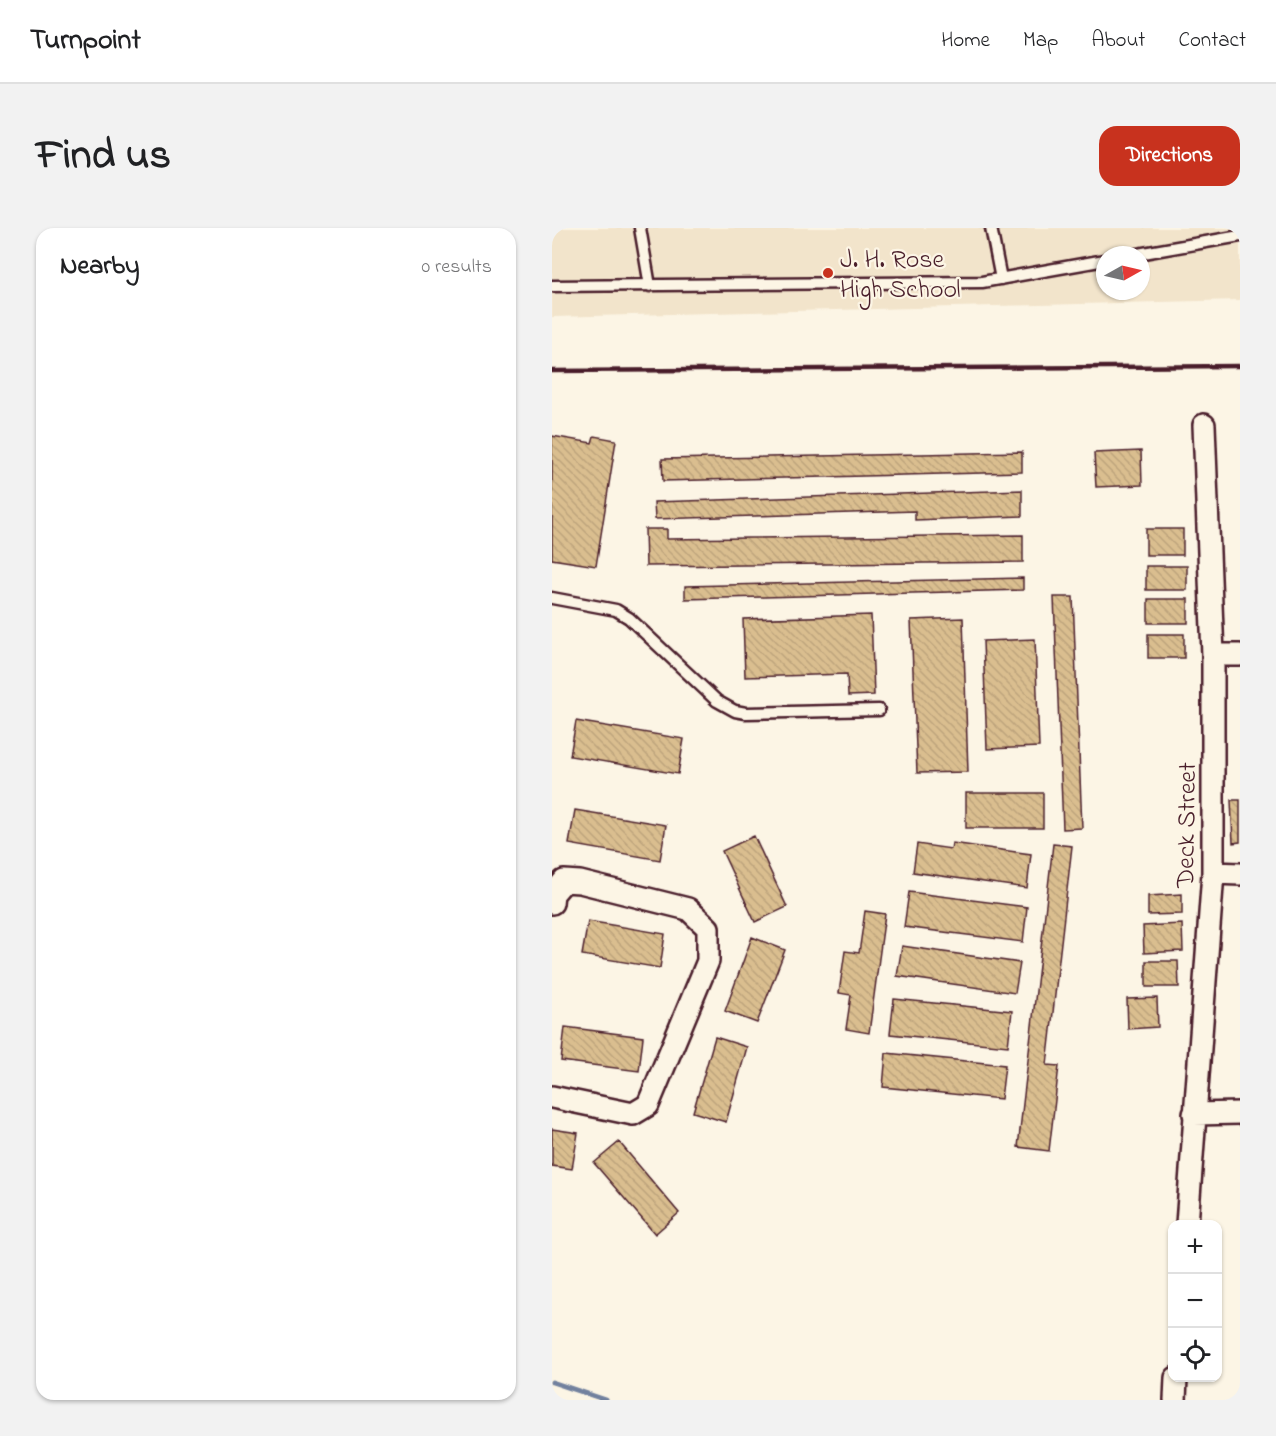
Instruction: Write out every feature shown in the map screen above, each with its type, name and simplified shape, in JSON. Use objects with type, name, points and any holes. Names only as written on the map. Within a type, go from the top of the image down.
[{"type":"street","name":"Deck Street","points":[[1187,1220],[1213,873],[1213,655],[1204,425]]},
{"type":"street","points":[[1213,655],[1240,655]]},
{"type":"street","points":[[1213,873],[1240,874]]},
{"type":"street","points":[[552,903],[553,894],[564,881],[580,882],[688,909],[708,928],[710,940],[708,961],[648,1105],[633,1114],[552,1097]]},
{"type":"street","points":[[1194,1114],[1240,1113]]},
{"type":"street","points":[[1175,1400],[1176,1382]]},
{"type":"lane","points":[[640,228],[650,286]]},
{"type":"lane","points":[[991,228],[1001,279]]},
{"type":"lane","points":[[1150,252],[1240,236]]},
{"type":"lane","points":[[552,286],[982,282],[1096,262]]},
{"type":"lane","points":[[552,598],[616,610],[629,618],[717,701],[735,711],[746,713],[879,710]]},
{"type":"shaded area","name":"J. H. Rose High School","points":[[552,228],[1240,228],[1240,300],[552,317]]},
{"type":"building","points":[[552,436],[592,443],[594,436],[616,440],[596,566],[552,559]]},
{"type":"building","points":[[1141,451],[1142,485],[1096,487],[1094,453]]},
{"type":"building","points":[[1022,452],[1022,472],[663,481],[662,459]]},
{"type":"building","points":[[1022,490],[1022,516],[915,520],[915,511],[655,519],[654,502]]},
{"type":"building","points":[[645,529],[667,529],[667,539],[1023,535],[1023,562],[646,566]]},
{"type":"building","points":[[1146,529],[1183,529],[1183,555],[1146,555]]},
{"type":"building","points":[[1146,566],[1187,566],[1187,590],[1146,590]]},
{"type":"building","points":[[1023,578],[1023,590],[685,599],[685,586]]},
{"type":"building","points":[[1054,597],[1073,597],[1082,828],[1063,829]]},
{"type":"building","points":[[1148,599],[1188,599],[1188,623],[1148,623]]},
{"type":"building","points":[[871,615],[874,695],[848,696],[847,674],[745,677],[743,619]]},
{"type":"building","points":[[963,618],[968,772],[917,773],[911,620]]},
{"type":"building","points":[[1148,634],[1184,634],[1184,658],[1148,658]]},
{"type":"building","points":[[1035,639],[1039,747],[987,749],[983,641]]},
{"type":"building","points":[[576,721],[684,739],[678,774],[570,756]]},
{"type":"building","points":[[966,793],[1043,793],[1043,828],[966,828]]},
{"type":"building","points":[[1231,800],[1240,800],[1240,842],[1233,843]]},
{"type":"building","points":[[575,810],[666,825],[660,860],[569,844]]},
{"type":"building","points":[[754,836],[787,907],[755,922],[722,851]]},
{"type":"building","points":[[952,843],[1031,854],[1027,888],[913,872],[917,844],[951,849]]},
{"type":"building","points":[[1053,844],[1072,846],[1047,1065],[1059,1066],[1049,1151],[1018,1147]]},
{"type":"building","points":[[909,892],[1027,907],[1023,942],[904,927]]},
{"type":"building","points":[[1182,894],[1182,914],[1148,915],[1148,896]]},
{"type":"building","points":[[865,911],[885,914],[869,1033],[846,1029],[851,995],[839,993],[845,951],[859,953]]},
{"type":"building","points":[[588,921],[665,934],[660,968],[582,955]]},
{"type":"building","points":[[1182,924],[1183,951],[1144,953],[1143,926]]},
{"type":"building","points":[[752,937],[785,950],[757,1023],[725,1011]]},
{"type":"building","points":[[902,946],[1020,963],[1015,993],[897,976]]},
{"type":"building","points":[[1146,961],[1178,961],[1179,987],[1146,987]]},
{"type":"building","points":[[1157,998],[1158,1027],[1128,1029],[1127,999]]},
{"type":"building","points":[[894,999],[1012,1011],[1008,1046],[890,1034]]},
{"type":"building","points":[[565,1027],[643,1037],[639,1071],[561,1061]]},
{"type":"building","points":[[715,1037],[747,1047],[726,1122],[693,1112]]},
{"type":"building","points":[[886,1053],[1005,1065],[1001,1099],[883,1087]]},
{"type":"building","points":[[552,1129],[578,1133],[572,1169],[552,1166]]},
{"type":"building","points":[[619,1142],[679,1213],[655,1234],[594,1163]]},
{"type":"waterway","points":[[552,1382],[606,1400]]},
{"type":"railway","points":[[552,371],[1240,366]]},
{"type":"place","name":"J. H. Rose High School","points":[[828,273]]}]
